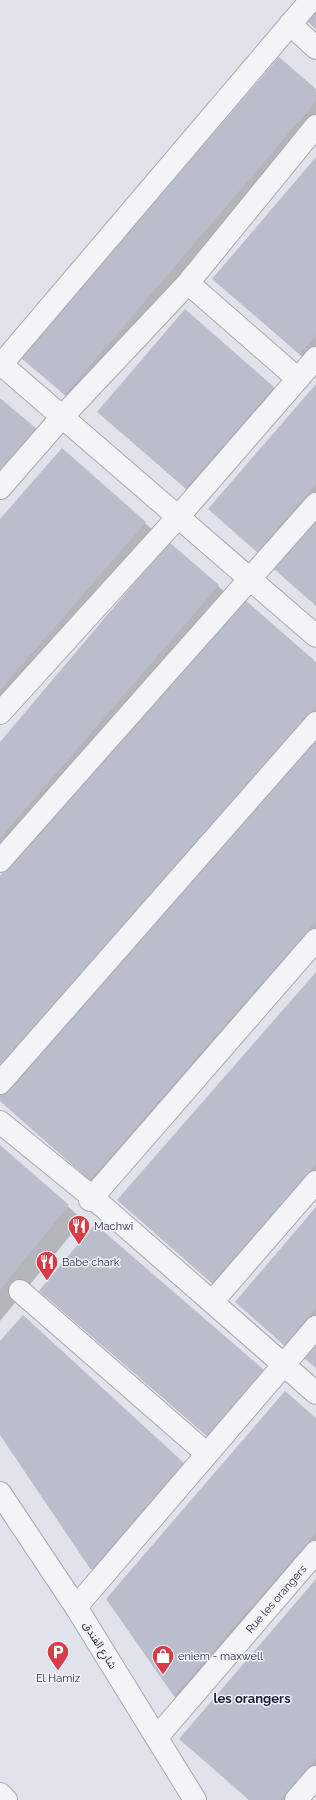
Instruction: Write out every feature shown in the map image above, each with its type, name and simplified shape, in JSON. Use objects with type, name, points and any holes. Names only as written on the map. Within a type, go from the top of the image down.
[{"type":"street","points":[[311,0],[1,365],[316,636]]},
{"type":"street","points":[[290,24],[316,48]]},
{"type":"street","points":[[0,488],[62,417],[188,283],[316,126]]},
{"type":"street","points":[[188,283],[298,379]]},
{"type":"street","points":[[0,713],[178,517],[316,358]]},
{"type":"street","points":[[0,862],[316,504]]},
{"type":"street","points":[[0,1083],[316,723]]},
{"type":"street","points":[[91,1199],[316,940]]},
{"type":"street","points":[[0,1122],[212,1302],[316,1393]]},
{"type":"street","points":[[212,1302],[316,1182]]},
{"type":"street","points":[[20,1291],[207,1454]]},
{"type":"street","points":[[76,1607],[316,1327]]},
{"type":"street","name":"شارع الفندق","points":[[0,1493],[76,1607],[195,1800]]},
{"type":"street","name":"Rue les orangers","points":[[157,1737],[316,1552]]},
{"type":"street","points":[[296,1800],[316,1776]]},
{"type":"street","points":[[0,1794],[6,1800]]},
{"type":"building","points":[[316,11],[316,29],[307,21]]},
{"type":"building","points":[[279,57],[316,89],[316,101],[65,395],[21,358]]},
{"type":"building","points":[[316,157],[316,335],[300,354],[212,279]]},
{"type":"building","points":[[185,309],[274,387],[186,488],[97,412]]},
{"type":"building","points":[[316,384],[316,484],[257,552],[208,509]]},
{"type":"building","points":[[0,398],[38,430],[0,474]]},
{"type":"building","points":[[62,448],[146,522],[0,690],[0,519]]},
{"type":"building","points":[[316,521],[316,606],[274,569]]},
{"type":"building","points":[[169,542],[219,585],[0,838],[0,742]]},
{"type":"building","points":[[243,598],[316,662],[316,706],[0,1067],[0,876]]},
{"type":"building","points":[[316,730],[316,921],[90,1180],[0,1101],[0,1092]]},
{"type":"building","points":[[316,972],[316,1164],[212,1283],[117,1200]]},
{"type":"building","points":[[0,1145],[69,1205],[0,1290]]},
{"type":"building","points":[[316,1207],[316,1308],[284,1345],[235,1302]]},
{"type":"building","points":[[95,1224],[264,1370],[207,1436],[39,1291]]},
{"type":"building","points":[[23,1315],[184,1463],[91,1570],[0,1435],[0,1341]]},
{"type":"building","points":[[316,1340],[316,1368],[302,1356]]},
{"type":"building","points":[[285,1391],[316,1418],[316,1533],[174,1696],[106,1599]]},
{"type":"building","points":[[316,1579],[316,1758],[280,1800],[250,1800],[179,1739]]},
{"type":"place","name":"Machwi","points":[[79,1246]]},
{"type":"place","name":"Babe chark","points":[[47,1282]]},
{"type":"place","name":"El Hamiz","points":[[58,1672]]},
{"type":"place","name":"eniem - maxwell","points":[[163,1676]]},
{"type":"district","name":"les orangers","points":[[252,1698]]}]
